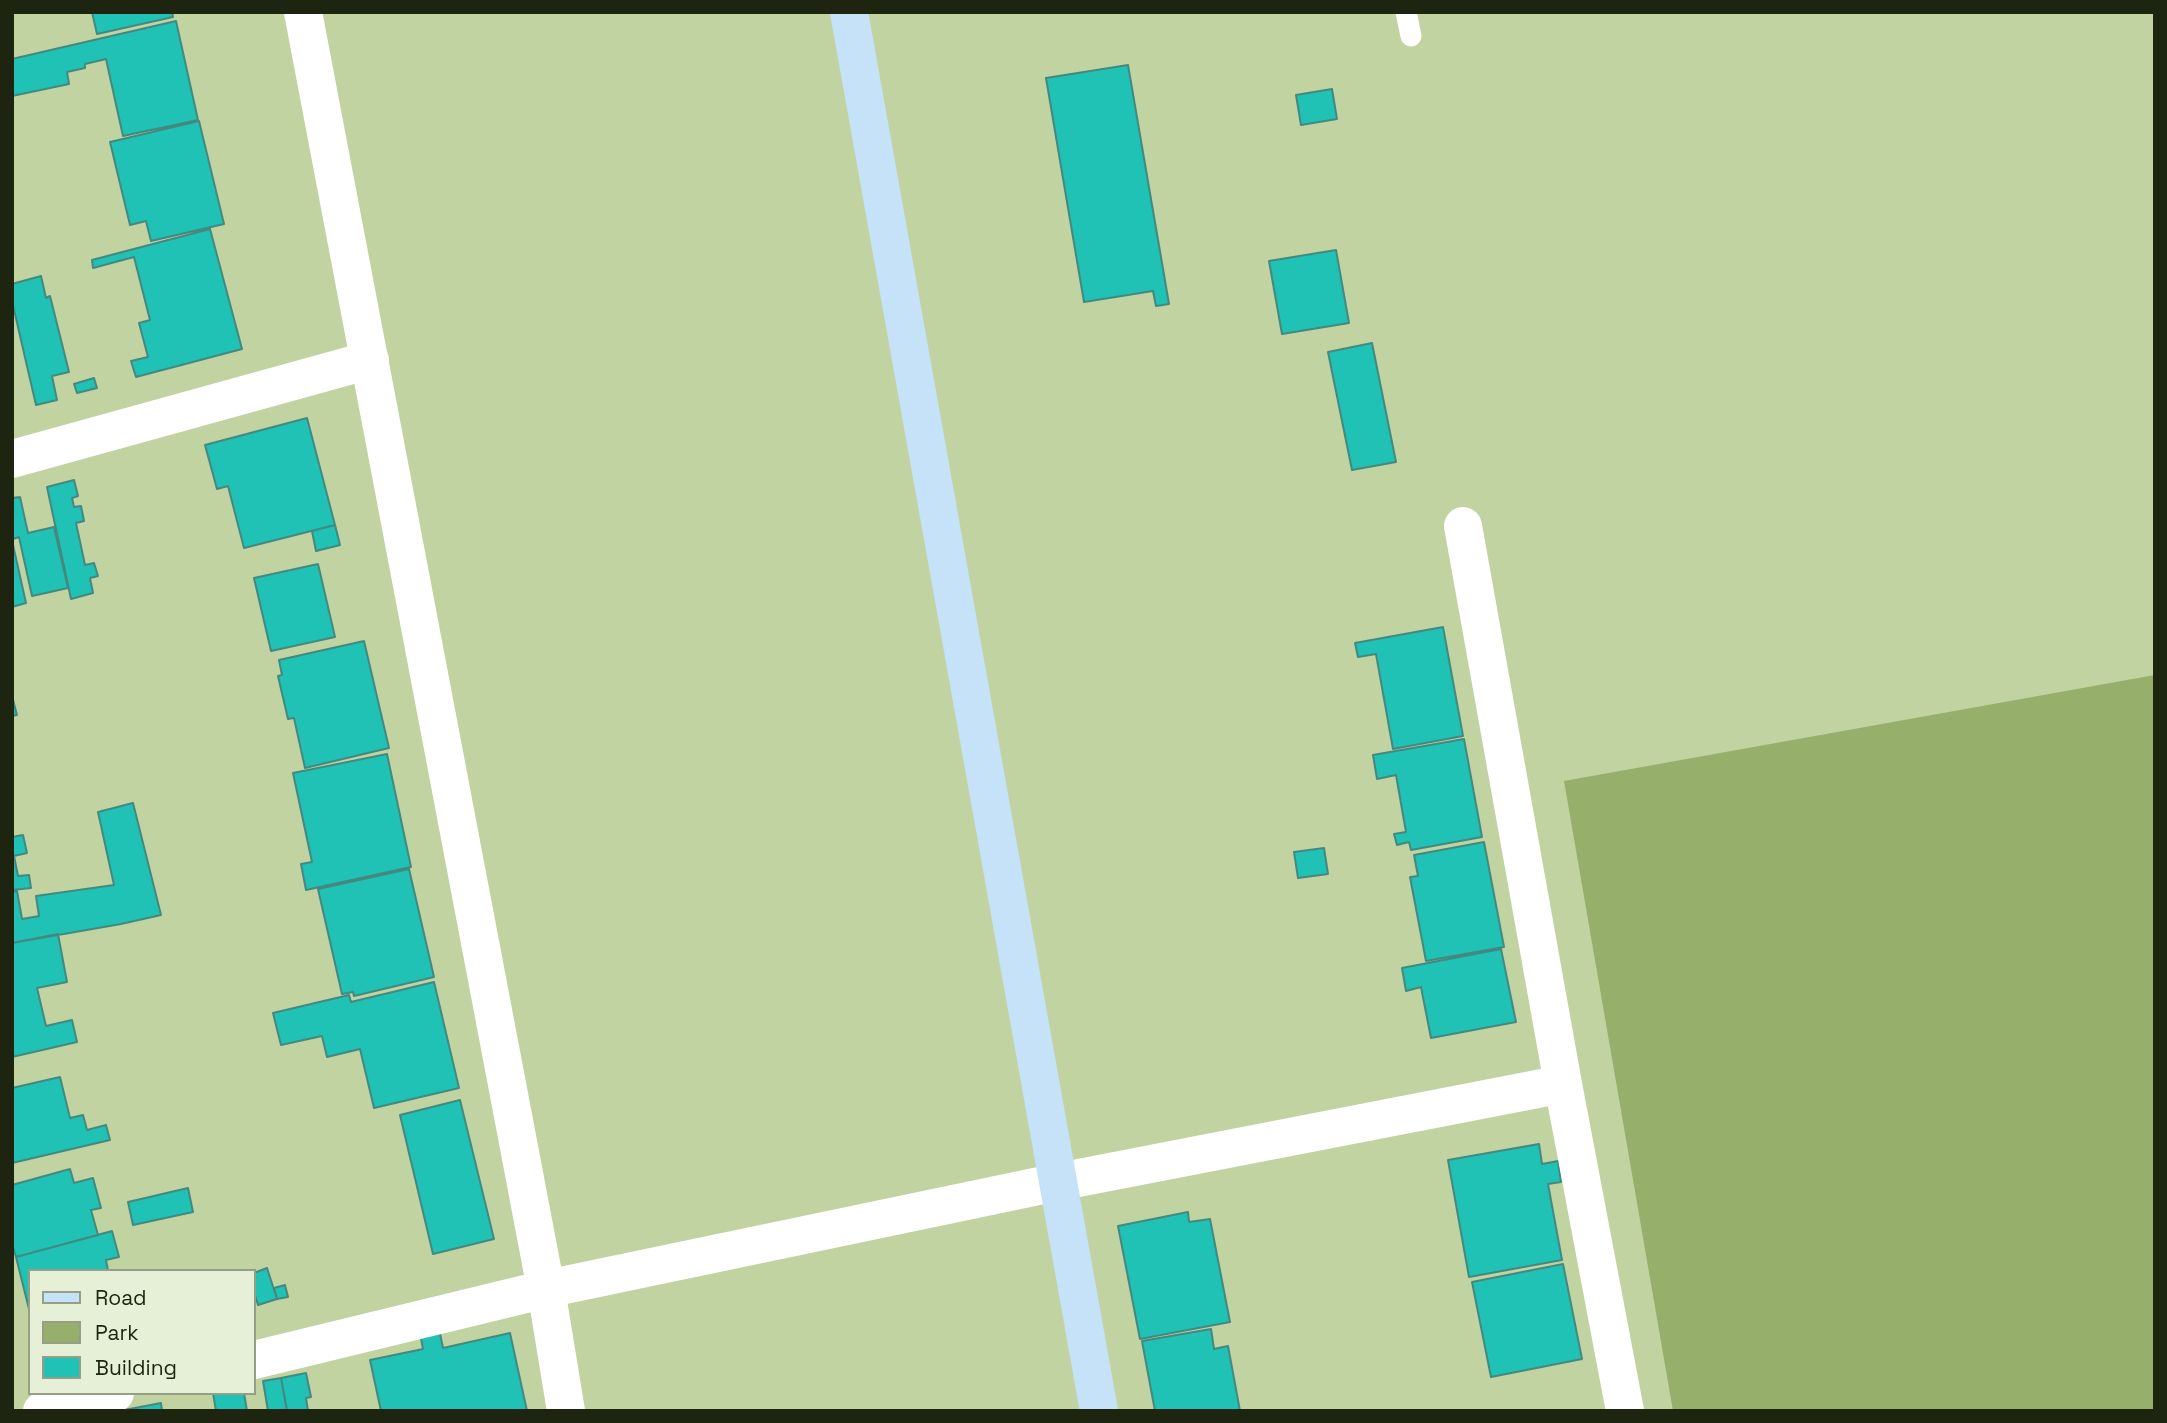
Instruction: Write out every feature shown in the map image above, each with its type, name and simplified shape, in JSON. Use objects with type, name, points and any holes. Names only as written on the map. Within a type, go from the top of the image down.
[{"type":"street","points":[[303,12],[547,1289],[566,1411]]},
{"type":"street","points":[[849,12],[1100,1411]]},
{"type":"street","points":[[12,459],[370,360]]},
{"type":"street","points":[[1463,526],[1563,1084],[1625,1411]]},
{"type":"street","points":[[256,1360],[547,1289],[1058,1182],[1563,1084]]},
{"type":"street","points":[[42,1411],[107,1395]]},
{"type":"lane","points":[[1406,12],[1411,36]]},
{"type":"green space","points":[[2155,675],[2155,1411],[1673,1411],[1564,781]]},
{"type":"building","points":[[92,12],[172,12],[173,17],[97,34]]},
{"type":"building","points":[[176,21],[198,120],[123,136],[106,59],[67,72],[69,84],[12,96],[12,59]]},
{"type":"building","points":[[1128,65],[1169,304],[1156,306],[1153,291],[1084,302],[1046,78]]},
{"type":"building","points":[[1332,89],[1337,119],[1301,125],[1296,95]]},
{"type":"building","points":[[199,121],[224,224],[151,241],[146,221],[130,225],[110,142]]},
{"type":"building","points":[[210,229],[242,349],[136,377],[131,361],[148,357],[139,323],[150,320],[134,257],[93,268],[92,260]]},
{"type":"building","points":[[1336,250],[1349,323],[1282,334],[1269,261]]},
{"type":"building","points":[[41,276],[46,298],[50,296],[69,372],[52,376],[57,400],[36,405],[12,301],[12,284]]},
{"type":"building","points":[[1372,343],[1396,462],[1352,470],[1328,352]]},
{"type":"building","points":[[94,378],[97,388],[77,393],[74,384]]},
{"type":"building","points":[[307,418],[335,525],[244,548],[228,486],[217,489],[205,445]]},
{"type":"building","points":[[74,480],[78,496],[72,498],[74,507],[81,506],[84,521],[76,523],[85,565],[94,563],[98,576],[90,578],[93,593],[71,599],[47,487]]},
{"type":"building","points":[[20,497],[28,533],[54,527],[68,588],[32,596],[19,537],[13,539],[12,536],[12,498]]},
{"type":"building","points":[[335,525],[340,545],[316,551],[312,531]]},
{"type":"building","points":[[12,546],[26,603],[12,607]]},
{"type":"building","points":[[318,564],[335,637],[271,651],[254,578]]},
{"type":"building","points":[[1443,627],[1463,736],[1393,749],[1376,654],[1358,657],[1355,643]]},
{"type":"building","points":[[364,641],[389,748],[305,768],[294,718],[288,719],[278,676],[282,675],[279,660]]},
{"type":"building","points":[[12,696],[17,715],[12,716]]},
{"type":"building","points":[[1464,739],[1482,837],[1411,850],[1409,842],[1397,845],[1394,834],[1406,832],[1396,775],[1377,779],[1373,755]]},
{"type":"building","points":[[387,754],[411,867],[306,890],[301,864],[312,862],[293,773]]},
{"type":"building","points":[[133,803],[161,915],[12,943],[12,892],[17,891],[22,919],[39,916],[36,896],[114,885],[98,812]]},
{"type":"building","points":[[23,835],[27,853],[14,856],[18,876],[29,875],[31,888],[12,890],[12,837]]},
{"type":"building","points":[[1484,842],[1504,947],[1426,961],[1410,877],[1418,876],[1414,855]]},
{"type":"building","points":[[1324,848],[1328,874],[1298,878],[1294,852]]},
{"type":"building","points":[[409,869],[434,977],[354,996],[353,992],[342,994],[318,889]]},
{"type":"building","points":[[58,934],[67,982],[37,988],[46,1026],[72,1020],[77,1042],[12,1057],[12,943]]},
{"type":"building","points":[[1501,949],[1516,1022],[1431,1038],[1421,987],[1406,991],[1402,968]]},
{"type":"building","points":[[434,982],[459,1088],[374,1108],[360,1049],[327,1057],[322,1036],[281,1045],[273,1013],[349,995],[351,1002]]},
{"type":"building","points":[[60,1077],[70,1118],[83,1115],[87,1130],[106,1125],[110,1140],[12,1163],[12,1088]]},
{"type":"building","points":[[460,1100],[494,1239],[433,1254],[400,1115]]},
{"type":"building","points":[[1539,1144],[1542,1164],[1558,1161],[1561,1182],[1548,1184],[1562,1260],[1469,1277],[1448,1160]]},
{"type":"building","points":[[70,1169],[74,1183],[93,1178],[101,1208],[91,1210],[98,1235],[16,1257],[12,1244],[12,1185]]},
{"type":"building","points":[[188,1188],[193,1212],[133,1225],[128,1202]]},
{"type":"building","points":[[1188,1212],[1189,1222],[1210,1219],[1230,1322],[1140,1339],[1118,1226]]},
{"type":"building","points":[[112,1231],[119,1257],[106,1260],[108,1269],[28,1269],[28,1305],[16,1257]]},
{"type":"building","points":[[1563,1264],[1582,1359],[1491,1377],[1472,1282]]},
{"type":"building","points":[[267,1268],[277,1299],[258,1305],[256,1272]]},
{"type":"building","points":[[285,1285],[288,1297],[277,1299],[274,1288]]},
{"type":"building","points":[[438,1324],[443,1348],[510,1333],[527,1411],[381,1411],[370,1360],[423,1349],[419,1328]]},
{"type":"building","points":[[1211,1329],[1214,1349],[1228,1346],[1240,1411],[1155,1411],[1142,1341]]},
{"type":"building","points":[[306,1373],[311,1397],[306,1398],[308,1411],[287,1411],[281,1378]]},
{"type":"building","points":[[281,1378],[287,1411],[268,1411],[263,1381]]},
{"type":"building","points":[[213,1395],[244,1395],[247,1411],[216,1411]]},
{"type":"building","points":[[161,1403],[162,1411],[119,1411]]}]
